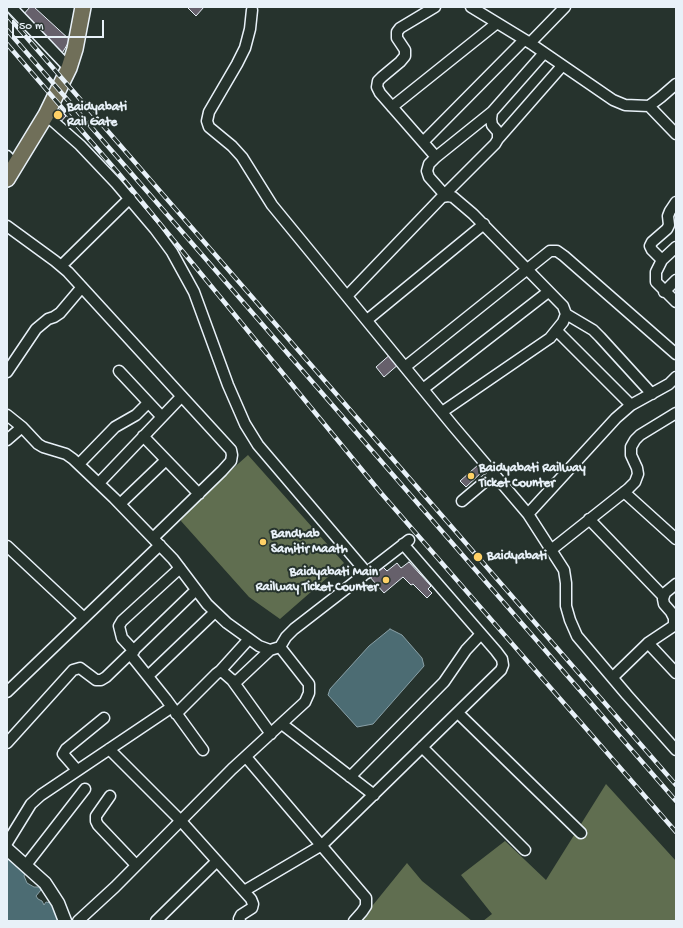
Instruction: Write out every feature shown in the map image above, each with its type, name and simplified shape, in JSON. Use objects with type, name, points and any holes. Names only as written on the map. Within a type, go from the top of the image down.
[{"type":"main road","points":[[7,179],[11,161],[46,115],[69,68],[83,7]]},
{"type":"street","points":[[11,7],[69,68]]},
{"type":"street","points":[[435,7],[400,28],[397,32],[397,38],[405,50],[405,56],[382,77],[378,82],[377,87],[380,93],[436,157]]},
{"type":"street","points":[[471,7],[544,53],[613,100],[625,105],[649,106],[676,84]]},
{"type":"street","points":[[423,142],[565,7]]},
{"type":"street","points":[[253,8],[245,48],[209,112],[207,121],[209,127],[232,146],[242,157],[272,205],[528,514],[564,570],[566,583],[566,606],[577,636],[613,677],[627,696],[676,750]]},
{"type":"street","points":[[392,107],[497,23]]},
{"type":"street","points":[[544,53],[492,112],[436,157],[429,164],[427,171],[429,177],[444,196],[453,198],[484,224],[526,270],[562,306],[566,314],[593,330],[652,394]]},
{"type":"street","points":[[347,296],[495,144],[562,66]]},
{"type":"street","points":[[649,106],[676,134]]},
{"type":"street","points":[[492,112],[492,125],[498,132],[498,139]]},
{"type":"street","points":[[46,115],[100,165],[130,198],[172,252],[194,292],[236,405],[245,424],[258,445],[367,573]]},
{"type":"street","points":[[61,266],[130,198]]},
{"type":"street","points":[[662,260],[650,246],[652,242],[667,229],[669,225],[668,216],[676,202]]},
{"type":"street","points":[[366,320],[484,224]]},
{"type":"street","points":[[7,226],[32,243],[61,266],[82,287],[231,450],[232,455],[231,461],[84,618],[7,692]]},
{"type":"street","points":[[676,247],[662,260],[656,272],[656,282],[664,292],[676,302]]},
{"type":"street","points":[[405,367],[550,251],[557,251],[676,354]]},
{"type":"street","points":[[664,292],[676,280]]},
{"type":"street","points":[[7,372],[36,329],[48,319],[60,313],[82,287]]},
{"type":"street","points":[[423,389],[548,292]]},
{"type":"street","points":[[442,412],[550,338],[563,322],[566,314]]},
{"type":"street","points":[[557,331],[631,405]]},
{"type":"street","points":[[119,371],[162,417]]},
{"type":"street","points":[[528,514],[616,418],[631,405],[669,384],[676,377]]},
{"type":"street","points":[[99,483],[181,397]]},
{"type":"street","points":[[79,464],[115,427],[136,414],[148,403]]},
{"type":"street","points":[[551,550],[635,482],[638,474],[631,455],[631,447],[635,440],[640,435],[676,413]]},
{"type":"street","points":[[7,415],[22,427],[38,444],[66,454],[79,464],[120,504],[180,568],[215,612],[259,646],[270,650]]},
{"type":"street","points":[[7,440],[22,427]]},
{"type":"street","points":[[143,436],[199,494]]},
{"type":"street","points":[[120,504],[166,460]]},
{"type":"street","points":[[462,501],[494,474]]},
{"type":"street","points":[[624,492],[676,539]]},
{"type":"street","points":[[589,519],[664,596],[664,604],[674,618],[674,624],[648,643],[613,677]]},
{"type":"street","points":[[232,680],[237,681],[241,678],[270,650],[280,647],[286,637],[294,629],[406,542],[502,659],[503,664],[501,670],[322,845],[244,891]]},
{"type":"street","points":[[7,546],[84,618]]},
{"type":"street","points":[[180,568],[122,621],[119,626],[122,638],[132,653],[203,750]]},
{"type":"street","points":[[664,596],[676,584]]},
{"type":"street","points":[[7,743],[76,668],[84,670],[96,680],[101,680],[106,677],[196,590]]},
{"type":"street","points":[[148,676],[215,612]]},
{"type":"street","points":[[350,777],[444,682],[466,650],[481,634]]},
{"type":"street","points":[[7,843],[35,799],[109,749],[174,711],[220,672],[249,639]]},
{"type":"street","points":[[648,643],[676,673]]},
{"type":"street","points":[[78,921],[98,903],[232,769],[305,702],[309,693],[309,684],[280,647]]},
{"type":"street","points":[[220,672],[224,673],[232,680],[270,734]]},
{"type":"street","points":[[458,713],[581,833]]},
{"type":"street","points":[[77,770],[63,754],[66,749],[104,718]]},
{"type":"street","points":[[282,724],[374,795]]},
{"type":"street","points":[[422,747],[525,850]]},
{"type":"street","points":[[109,749],[181,821],[251,899],[253,904],[252,908],[241,915],[239,919],[240,921]]},
{"type":"street","points":[[246,757],[366,898],[366,906],[354,921]]},
{"type":"street","points":[[26,865],[85,789]]},
{"type":"street","points":[[110,796],[96,816],[96,821],[98,825],[136,865]]},
{"type":"street","points":[[7,849],[45,883],[58,903],[65,921]]},
{"type":"street","points":[[156,921],[217,861]]},
{"type":"green space","name":"Bandhab Samitir Maath","points":[[248,455],[344,563],[280,619],[249,597],[181,521],[183,513]]},
{"type":"green space","points":[[606,784],[676,861],[676,921],[483,921],[492,914],[461,875],[505,841],[546,880]]},
{"type":"green space","points":[[407,863],[422,881],[472,921],[360,921]]},
{"type":"water","points":[[390,629],[402,635],[422,658],[424,666],[373,724],[357,727],[328,695],[330,689],[369,646]]},
{"type":"water","points":[[7,854],[26,871],[24,876],[27,883],[34,887],[39,887],[41,890],[36,896],[44,905],[46,902],[51,903],[61,921],[7,921]]},
{"type":"building","points":[[30,7],[34,7],[70,40],[61,55],[22,16]]},
{"type":"building","points":[[187,7],[204,7],[196,16]]},
{"type":"building","name":"Baidyabati Rail Gate","points":[[54,104],[66,116],[59,124],[50,108]]},
{"type":"building","points":[[392,353],[400,363],[384,377],[376,367]]},
{"type":"building","name":"Baidyabati Railway Ticket Counter","points":[[478,465],[483,471],[466,487],[460,481]]},
{"type":"building","name":"Baidyabati Main Railway Ticket Counter","points":[[409,562],[431,586],[428,589],[432,593],[427,598],[413,584],[411,585],[403,577],[384,593],[369,576],[382,566],[387,571],[397,563],[401,568]]},
{"type":"railway","points":[[7,15],[676,785]]},
{"type":"railway","points":[[7,30],[676,801]]},
{"type":"railway","points":[[7,44],[120,175],[381,493],[676,832]]},
{"type":"place","name":"Baidyabati Rail Gate","points":[[58,115]]},
{"type":"place","name":"Baidyabati Railway Ticket Counter","points":[[471,476]]},
{"type":"place","name":"Bandhab Samitir Maath","points":[[263,542]]},
{"type":"place","name":"Baidyabati","points":[[478,557]]},
{"type":"place","name":"Baidyabati Main Railway Ticket Counter","points":[[386,580]]}]
